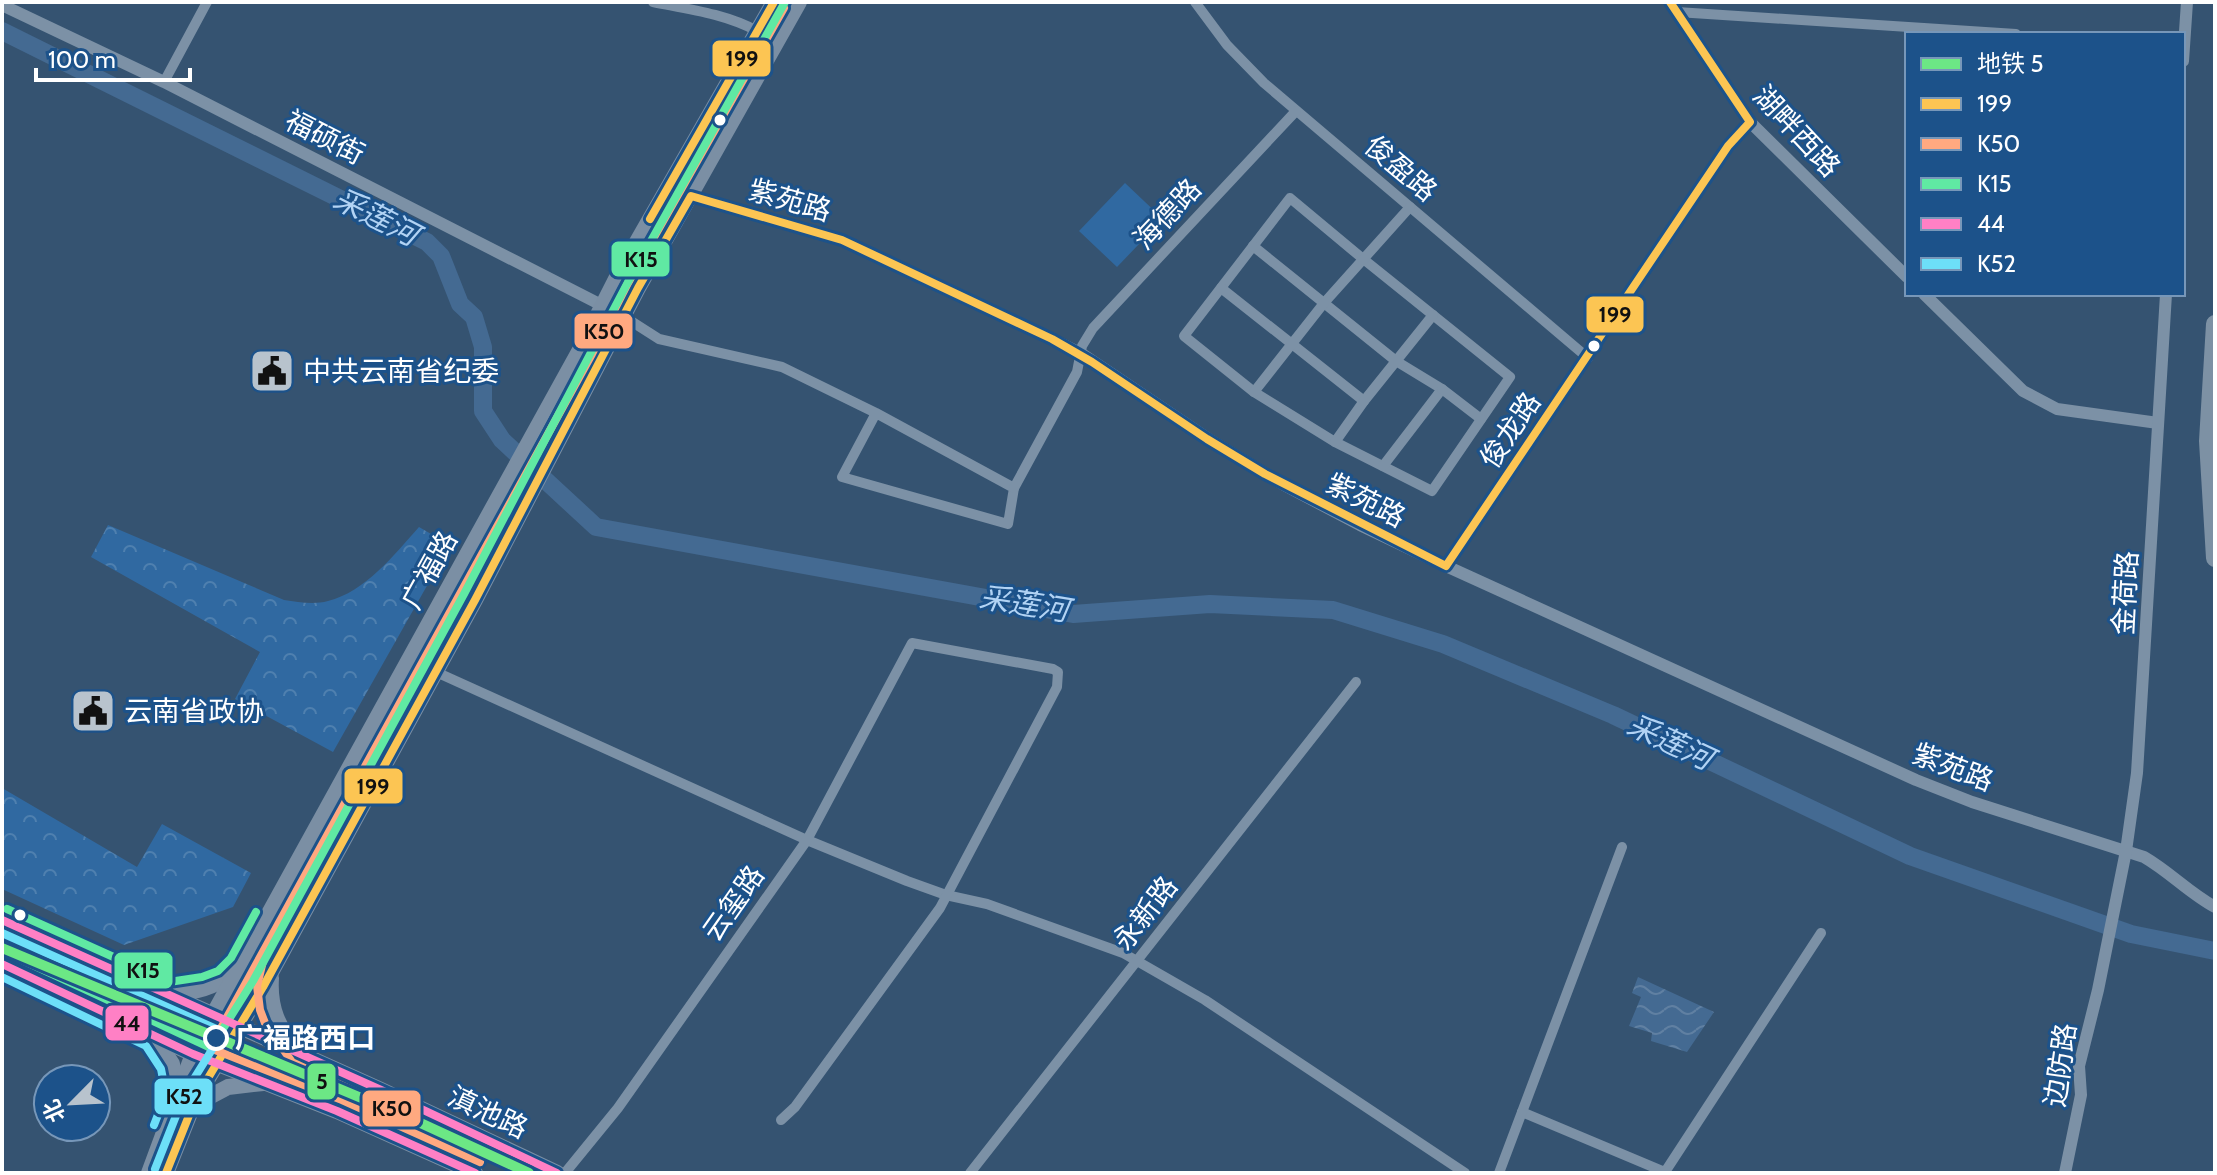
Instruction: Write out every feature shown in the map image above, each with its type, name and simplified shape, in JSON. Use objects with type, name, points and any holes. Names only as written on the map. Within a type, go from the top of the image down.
[{"type":"highway","points":[[2215,324],[2208,441],[2215,558]]},
{"type":"main road","name":"广福路","points":[[149,1173],[193,1054],[213,1015],[603,304],[774,2]]},
{"type":"main road","name":"广福路","points":[[166,1173],[193,1105],[271,972],[436,672],[550,461],[623,316],[799,2]]},
{"type":"main road","name":"滇池路","points":[[2,920],[557,1173]]},
{"type":"main road","points":[[2,964],[154,1037],[337,1111],[475,1173]]},
{"type":"main road","points":[[167,994],[205,989],[224,981],[241,966]]},
{"type":"main road","points":[[271,972],[273,1011],[279,1027],[301,1054]]},
{"type":"main road","points":[[154,1037],[172,1064],[178,1095]]},
{"type":"main road","points":[[193,1105],[228,1087],[265,1083]]},
{"type":"street","points":[[164,82],[207,2]]},
{"type":"street","points":[[653,2],[723,17],[757,31]]},
{"type":"street","name":"俊盈路","points":[[1195,2],[1243,63],[1588,358]]},
{"type":"street","points":[[2185,32],[2187,2]]},
{"type":"street","name":"福硕街","points":[[2,5],[164,82],[623,316]]},
{"type":"street","points":[[1674,7],[1991,32]]},
{"type":"street","name":"湖畔西路","points":[[1674,7],[1750,122],[1905,275]]},
{"type":"street","name":"海德路","points":[[876,413],[842,477],[1008,524],[1014,488],[1077,372],[1082,346],[1093,328],[1296,111]]},
{"type":"street","name":"俊龙路","points":[[1446,566],[1728,146],[1750,122]]},
{"type":"street","name":"紫苑路","points":[[691,196],[842,240],[1082,354],[1207,438],[1284,485],[1446,566],[1916,780],[1972,802],[2144,857],[2215,907]]},
{"type":"street","points":[[1290,198],[1362,258],[1510,377],[1432,491],[1335,442],[1254,392],[1184,336],[1290,198]]},
{"type":"street","points":[[1254,392],[1324,303],[1410,207]]},
{"type":"street","points":[[1253,246],[1396,361],[1442,389],[1481,419]]},
{"type":"street","points":[[1221,288],[1364,401]]},
{"type":"street","points":[[1926,296],[2023,391],[2057,409],[2158,423]]},
{"type":"street","name":"金荷路","points":[[2117,893],[2137,773],[2166,296]]},
{"type":"street","points":[[1335,442],[1433,315]]},
{"type":"street","points":[[623,316],[659,339],[782,367],[876,413],[1014,488]]},
{"type":"street","points":[[1383,466],[1442,389]]},
{"type":"street","name":"云玺路","points":[[565,1173],[618,1108],[807,840],[912,643],[1014,660],[1058,672],[1057,687],[946,895]]},
{"type":"street","points":[[436,672],[807,840],[946,895],[987,904],[1123,953],[1205,1000],[1465,1173]]},
{"type":"street","name":"永新路","points":[[970,1173],[1356,682]]},
{"type":"street","points":[[1499,1173],[1622,847]]},
{"type":"street","name":"边防路","points":[[2065,1173],[2081,1095],[2079,1066],[2117,893]]},
{"type":"street","points":[[781,1120],[795,1107],[838,1049],[940,908],[946,895]]},
{"type":"street","points":[[1522,1112],[1665,1172],[1821,933]]},
{"type":"green space","points":[[1125,183],[1163,219],[1117,267],[1079,231]]},
{"type":"green space","points":[[108,525],[284,600],[306,603],[342,596],[367,581],[419,527],[450,545],[333,752],[235,699],[260,652],[91,557]]},
{"type":"green space","points":[[2,788],[137,867],[162,824],[251,873],[233,907],[124,945],[2,889]]},
{"type":"water","points":[[1638,977],[1714,1012],[1687,1052],[1651,1041],[1652,1033],[1629,1026],[1641,997],[1632,993]]},
{"type":"waterway","name":"采莲河","points":[[2,31],[427,242],[441,256],[460,304],[474,317],[483,347],[483,411],[502,440],[596,527],[1073,614],[1210,604],[1333,610],[1443,644],[1613,715],[1910,856],[2131,934],[2215,951]]},
{"type":"metro line","name":"5","points":[[2,948],[414,1120],[529,1173]]},
{"type":"transit line","name":"199","points":[[650,219],[774,2]]},
{"type":"transit line","name":"K15","points":[[7,953],[211,1048],[253,981],[464,594],[628,282],[785,2]]},
{"type":"transit line","name":"199","points":[[166,1173],[196,1098],[263,987],[475,600],[638,288],[691,196],[842,240],[1052,339],[1265,474],[1446,566],[1728,146],[1750,122],[1670,2]]},
{"type":"transit line","name":"K50","points":[[480,1162],[342,1100],[210,1048],[592,354],[628,283],[784,8]]},
{"type":"transit line","name":"K15","points":[[7,909],[169,982],[218,971],[231,958],[256,912]]},
{"type":"transit line","name":"K50","points":[[287,917],[264,957],[257,986],[265,1023],[292,1062],[529,1173]]},
{"type":"transit line","name":"44","points":[[2,920],[381,1090],[557,1173]]},
{"type":"transit line","name":"K52","points":[[2,933],[223,1032],[185,1093],[155,1169]]},
{"type":"transit line","name":"44","points":[[2,964],[193,1054],[337,1111],[475,1173]]},
{"type":"transit line","name":"K52","points":[[2,977],[146,1046],[161,1069],[166,1094],[154,1125]]},
{"type":"place","name":"中共云南省纪委","points":[[272,371]]},
{"type":"place","name":"云南省政协","points":[[93,711]]},
{"type":"place","name":"广福路西口","points":[[216,1038]]}]
